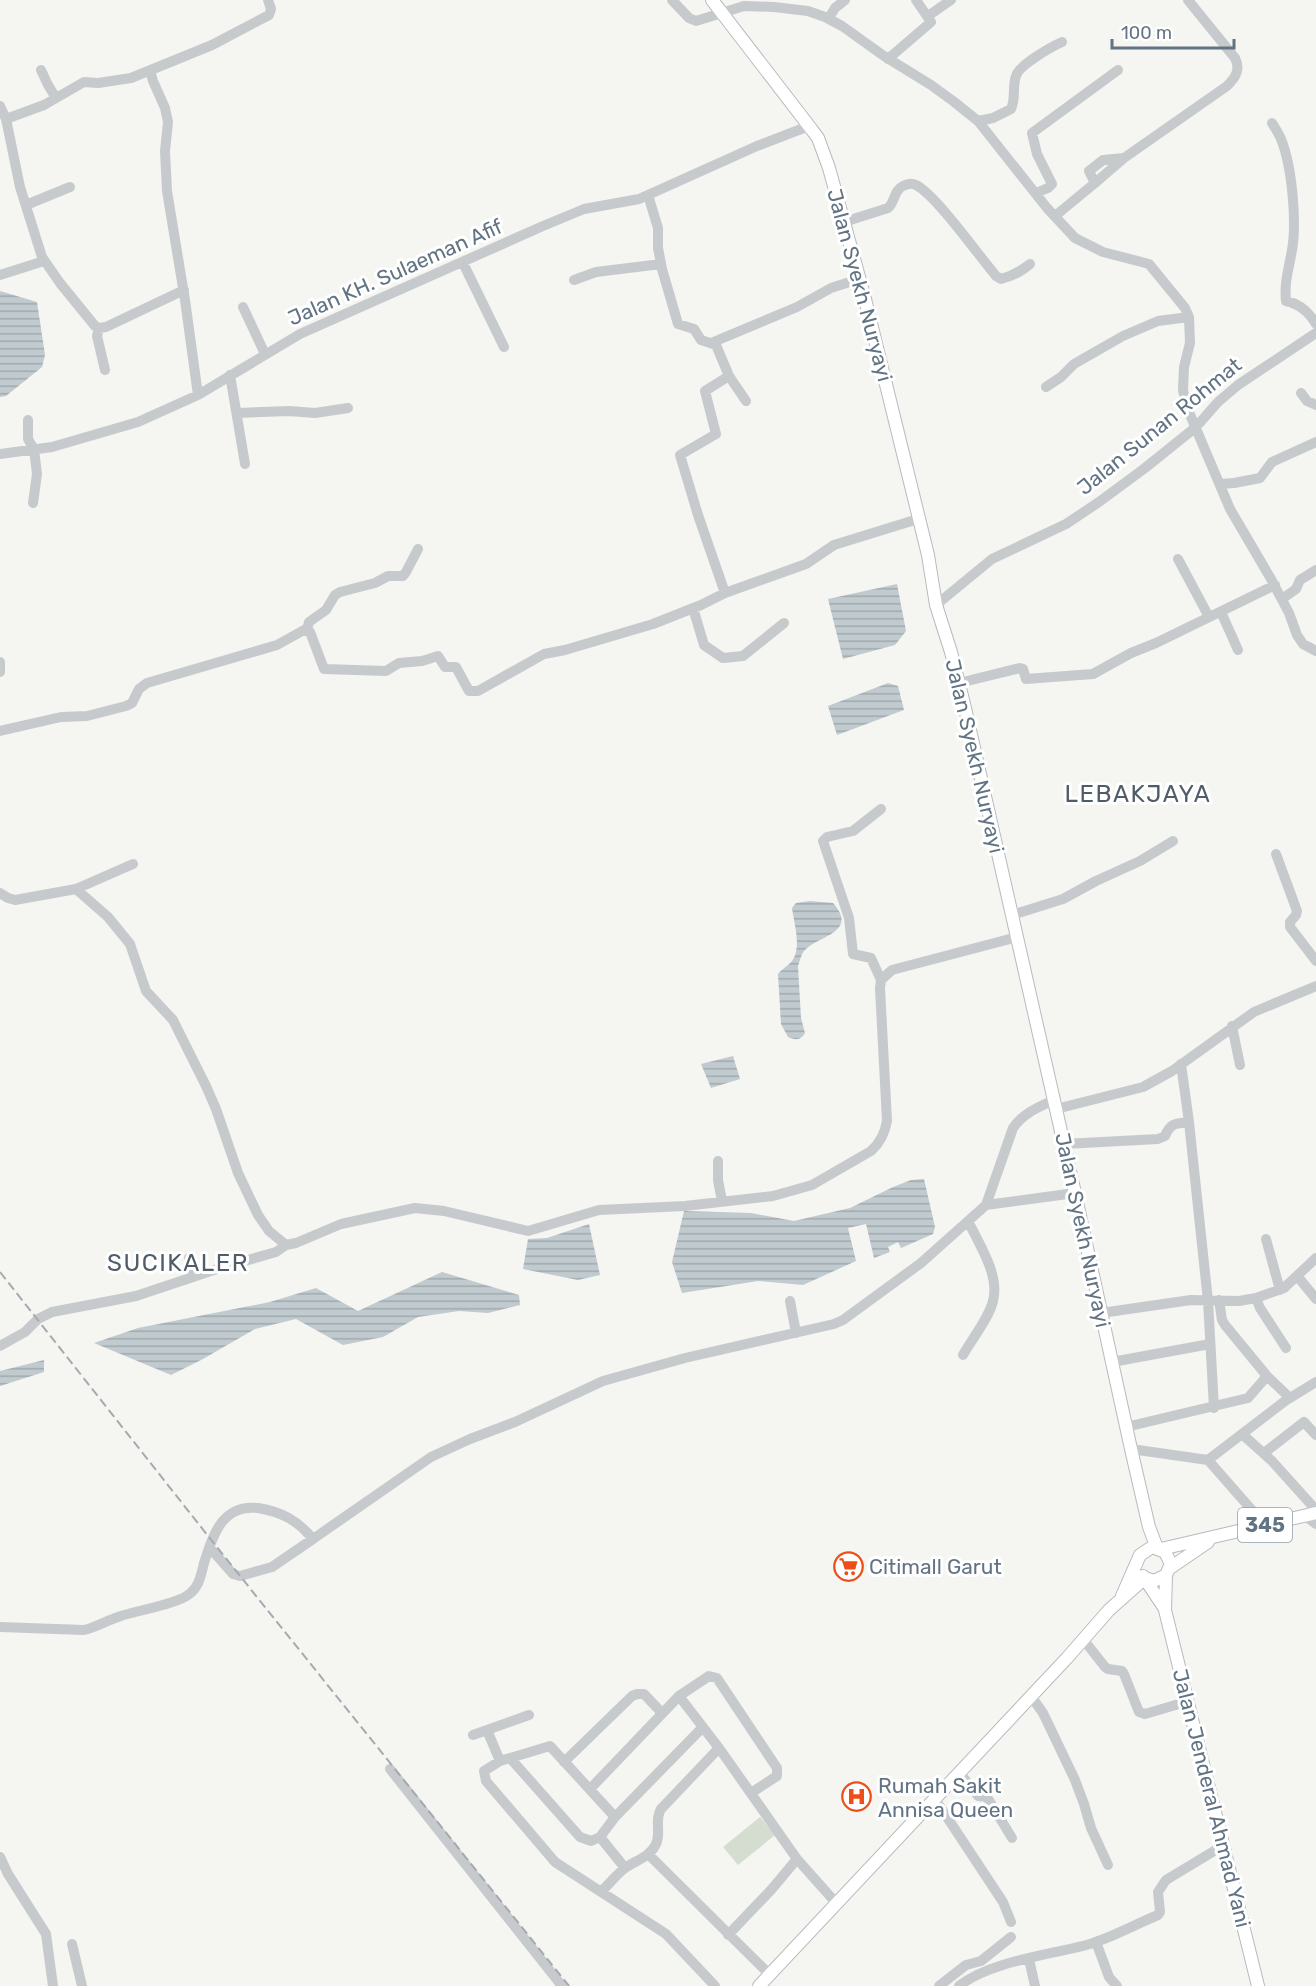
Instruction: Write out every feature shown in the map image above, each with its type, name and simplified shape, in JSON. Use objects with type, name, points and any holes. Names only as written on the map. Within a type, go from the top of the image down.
[{"type":"main road","name":"Jalan Syekh Nuryayi","points":[[718,8],[809,126],[823,151],[844,222],[928,555],[936,605],[959,683],[1149,1527],[1159,1549]]},
{"type":"main road","name":"345","points":[[1168,1572],[1214,1538],[1312,1512]]},
{"type":"main road","points":[[1120,1599],[1141,1556],[1152,1547],[1159,1549],[1170,1559],[1168,1572],[1154,1581],[1145,1578],[1139,1570],[1141,1556],[1149,1527]]},
{"type":"main road","points":[[1159,1549],[1214,1538]]},
{"type":"main road","name":"Jalan Jenderal Ahmad Yani","points":[[1165,1610],[1168,1572]]},
{"type":"main road","points":[[759,1986],[1120,1599],[1145,1578]]},
{"type":"main road","name":"Jalan Jenderal Ahmad Yani","points":[[1145,1578],[1165,1610],[1258,1986]]},
{"type":"street","points":[[4,121],[44,105],[85,82],[91,84],[125,80],[212,45],[269,15],[271,9],[268,0]]},
{"type":"street","points":[[672,0],[693,21],[702,20],[718,8],[774,6],[832,13],[890,56],[985,120],[1036,194],[1075,238],[1103,252],[1149,264],[1189,316],[1191,343],[1184,367],[1186,405],[1230,509],[1275,585],[1297,635],[1303,644],[1316,651]]},
{"type":"street","points":[[832,13],[845,0]]},
{"type":"street","points":[[890,56],[930,23],[931,20],[916,0]]},
{"type":"street","points":[[928,16],[951,0]]},
{"type":"street","points":[[1055,216],[1095,183],[1089,172],[1097,164],[1103,160],[1124,158],[1227,86],[1235,78],[1238,68],[1235,58],[1189,0]]},
{"type":"street","points":[[985,120],[1011,109],[1014,104],[1015,79],[1019,69],[1062,42]]},
{"type":"street","points":[[41,70],[56,98]]},
{"type":"street","points":[[150,70],[168,122],[165,151],[167,191],[184,290],[198,395]]},
{"type":"street","points":[[1036,194],[1052,184],[1037,154],[1032,133],[1118,70]]},
{"type":"street","points":[[0,106],[26,205],[44,261],[99,328]]},
{"type":"street","points":[[1272,123],[1281,140],[1287,162],[1294,212],[1292,250],[1284,285],[1286,301],[1303,308],[1316,324]]},
{"type":"street","name":"Jalan KH. Sulaeman Afif","points":[[0,454],[52,447],[138,422],[198,395],[300,334],[584,209],[639,199],[757,146],[809,126]]},
{"type":"street","points":[[844,222],[892,206],[901,186],[912,184],[918,186],[933,200],[996,276],[1001,279],[1018,274],[1030,264]]},
{"type":"street","points":[[26,205],[70,187]]},
{"type":"street","points":[[648,195],[656,218],[661,264],[678,324],[694,329],[701,340],[716,345],[729,376],[746,401]]},
{"type":"street","points":[[0,275],[44,261]]},
{"type":"street","points":[[462,263],[504,347]]},
{"type":"street","points":[[574,280],[596,272],[661,264]]},
{"type":"street","points":[[711,343],[797,307],[831,288],[859,279]]},
{"type":"street","points":[[99,328],[110,326],[184,290]]},
{"type":"street","points":[[243,307],[265,354]]},
{"type":"street","points":[[1046,387],[1074,364],[1123,336],[1158,321],[1189,316]]},
{"type":"street","points":[[99,328],[97,336],[105,370]]},
{"type":"street","name":"Jalan Sunan Rohmat","points":[[936,605],[992,559],[1066,524],[1091,507],[1196,427],[1218,402],[1238,385],[1316,333]]},
{"type":"street","points":[[230,375],[245,464]]},
{"type":"street","points":[[724,593],[680,454],[716,434],[705,391],[729,376]]},
{"type":"street","points":[[1301,393],[1316,405]]},
{"type":"street","points":[[237,413],[289,411],[315,413],[348,408]]},
{"type":"street","points":[[28,420],[28,439],[34,449],[37,474],[33,503]]},
{"type":"street","points":[[1221,484],[1260,478],[1272,462],[1316,442]]},
{"type":"street","points":[[418,549],[403,576],[388,576],[375,583],[340,592],[335,595],[326,610],[309,622],[308,630],[315,642],[324,669],[386,671],[399,663],[422,661],[438,656],[445,667],[456,667],[467,688],[473,692],[486,688],[544,654],[648,626],[724,593],[806,564],[834,545],[918,519]]},
{"type":"street","points":[[1178,559],[1209,617]]},
{"type":"street","points":[[1282,599],[1296,589],[1300,580],[1316,570]]},
{"type":"street","points":[[959,683],[1020,668],[1023,669],[1026,679],[1093,674],[1131,653],[1275,585]]},
{"type":"street","points":[[693,608],[704,645],[723,658],[742,656],[784,623]]},
{"type":"street","points":[[1221,612],[1238,650]]},
{"type":"street","points":[[0,731],[61,717],[87,716],[126,706],[132,703],[139,689],[147,683],[277,645],[308,630]]},
{"type":"street","points":[[0,662],[0,672]]},
{"type":"street","points":[[0,1346],[25,1332],[38,1319],[52,1312],[136,1296],[276,1252],[286,1245],[341,1224],[415,1209],[444,1211],[528,1231],[599,1210],[722,1202],[773,1196],[812,1185],[876,1147],[887,1121],[881,980],[871,958],[853,954],[849,918],[823,841],[827,837],[853,831],[881,809]]},
{"type":"street","points":[[1012,915],[1063,899],[1173,842]]},
{"type":"street","points":[[1276,855],[1297,911],[1290,922],[1290,927],[1316,961]]},
{"type":"street","points":[[0,893],[15,900],[76,890],[133,864]]},
{"type":"street","points":[[76,890],[108,917],[130,944],[146,991],[173,1020],[206,1086],[238,1173],[258,1215],[269,1231],[286,1245]]},
{"type":"street","points":[[881,980],[892,970],[1017,938]]},
{"type":"street","points":[[210,1548],[233,1574],[240,1576],[272,1567],[431,1457],[470,1439],[515,1422],[603,1382],[685,1358],[843,1320],[921,1263],[986,1205],[1013,1128],[1018,1120],[1031,1111],[1139,1088],[1166,1075],[1232,1026],[1260,1009],[1316,986]]},
{"type":"street","points":[[1232,1026],[1240,1065]]},
{"type":"street","points":[[1181,1064],[1214,1301],[1210,1344],[1215,1408]]},
{"type":"street","points":[[1064,1144],[1158,1139],[1165,1136],[1169,1127],[1189,1122]]},
{"type":"street","points":[[718,1161],[718,1180],[722,1202]]},
{"type":"street","points":[[986,1205],[1075,1193]]},
{"type":"street","points":[[963,1355],[991,1307],[994,1291],[986,1258],[968,1221]]},
{"type":"street","points":[[1266,1239],[1280,1290]]},
{"type":"street","points":[[189,1257],[193,1277]]},
{"type":"street","points":[[1101,1313],[1191,1300],[1239,1301],[1256,1298],[1280,1290],[1298,1277],[1316,1258]]},
{"type":"street","points":[[1298,1277],[1316,1299]]},
{"type":"street","points":[[1256,1298],[1286,1348]]},
{"type":"street","points":[[790,1301],[796,1333]]},
{"type":"street","points":[[1214,1301],[1225,1325],[1267,1376],[1290,1398]]},
{"type":"street","points":[[1112,1362],[1210,1344]]},
{"type":"street","points":[[1126,1427],[1215,1408],[1248,1398],[1267,1376]]},
{"type":"street","points":[[1208,1460],[1290,1398],[1316,1382]]},
{"type":"street","points":[[1264,1453],[1304,1422],[1316,1435]]},
{"type":"street","points":[[1242,1434],[1264,1453],[1312,1512],[1316,1524]]},
{"type":"street","points":[[1131,1449],[1208,1460],[1265,1525]]},
{"type":"street","points":[[0,1627],[84,1630],[117,1617],[186,1597],[198,1584],[223,1518],[248,1507],[280,1512],[313,1539]]},
{"type":"street","points":[[1083,1639],[1105,1667],[1122,1671],[1125,1674],[1139,1712],[1145,1714],[1189,1701]]},
{"type":"street","points":[[590,1789],[679,1696],[709,1676],[717,1678],[777,1768],[777,1776],[751,1793]]},
{"type":"street","points":[[564,1762],[632,1696],[644,1694],[662,1713]]},
{"type":"street","points":[[679,1696],[719,1748],[797,1859],[837,1904]]},
{"type":"street","points":[[1031,1696],[1043,1713],[1075,1780],[1091,1828],[1108,1865]]},
{"type":"street","points":[[473,1735],[529,1715]]},
{"type":"street","points":[[487,1730],[506,1760],[580,1838],[591,1841],[600,1837],[615,1817],[703,1727]]},
{"type":"street","points":[[615,1817],[550,1746],[506,1760],[484,1771],[486,1781],[555,1862],[672,1939],[716,1986]]},
{"type":"street","points":[[602,1891],[625,1868],[648,1854],[657,1842],[658,1814],[661,1809],[719,1748]]},
{"type":"street","points":[[390,1769],[562,1986]]},
{"type":"street","points":[[959,1772],[978,1796],[987,1797],[1012,1838]]},
{"type":"street","points":[[935,1799],[1006,1908],[1011,1922]]},
{"type":"street","points":[[600,1837],[625,1868]]},
{"type":"street","points":[[959,1986],[978,1973],[1096,1942],[1158,1915],[1161,1912],[1158,1892],[1166,1880],[1224,1845]]},
{"type":"street","points":[[648,1854],[770,1975]]},
{"type":"street","points":[[0,1857],[45,1934],[53,1986]]},
{"type":"street","points":[[728,1935],[797,1859]]},
{"type":"street","points":[[939,1986],[966,1965],[981,1962],[1011,1937]]},
{"type":"street","points":[[1096,1942],[1109,1977],[1116,1986]]},
{"type":"street","points":[[72,1944],[82,1986]]},
{"type":"street","points":[[1029,1959],[1035,1986]]},
{"type":"shaded area","points":[[0,291],[37,302],[45,355],[42,367],[6,396],[0,397]]},
{"type":"shaded area","points":[[897,584],[906,631],[895,645],[843,659],[828,599]]},
{"type":"shaded area","points":[[888,683],[898,686],[904,710],[837,735],[828,706]]},
{"type":"shaded area","points":[[810,901],[833,903],[842,921],[834,932],[812,944],[801,957],[798,966],[801,1018],[805,1033],[799,1039],[795,1039],[788,1037],[781,1024],[778,974],[795,956],[796,935],[792,908],[796,903]]},
{"type":"shaded area","points":[[733,1056],[740,1079],[711,1088],[701,1064]]},
{"type":"shaded area","points":[[924,1179],[935,1227],[933,1234],[901,1248],[898,1242],[888,1247],[890,1252],[874,1258],[866,1224],[848,1228],[856,1261],[803,1285],[758,1281],[682,1293],[672,1262],[684,1211],[751,1213],[794,1221],[850,1208],[893,1187],[911,1180]]},
{"type":"shaded area","points":[[589,1224],[600,1275],[578,1280],[523,1269],[528,1239],[547,1238]]},
{"type":"shaded area","points":[[442,1272],[519,1295],[520,1305],[488,1313],[459,1311],[418,1317],[383,1337],[343,1345],[296,1319],[255,1329],[171,1375],[94,1343],[138,1328],[270,1302],[316,1288],[358,1311]]},
{"type":"shaded area","points":[[44,1360],[44,1372],[0,1386],[0,1371]]},
{"type":"shaded area","points":[[760,1817],[775,1835],[738,1865],[723,1847]]},
{"type":"railway","points":[[0,1272],[212,1541],[569,1986]]},
{"type":"place","name":"Citimall Garut","points":[[848,1566]]},
{"type":"place","name":"Rumah Sakit Annisa Queen","points":[[857,1797]]},
{"type":"district","name":"LEBAKJAYA","points":[[1138,794]]},
{"type":"district","name":"SUCIKALER","points":[[178,1263]]}]
